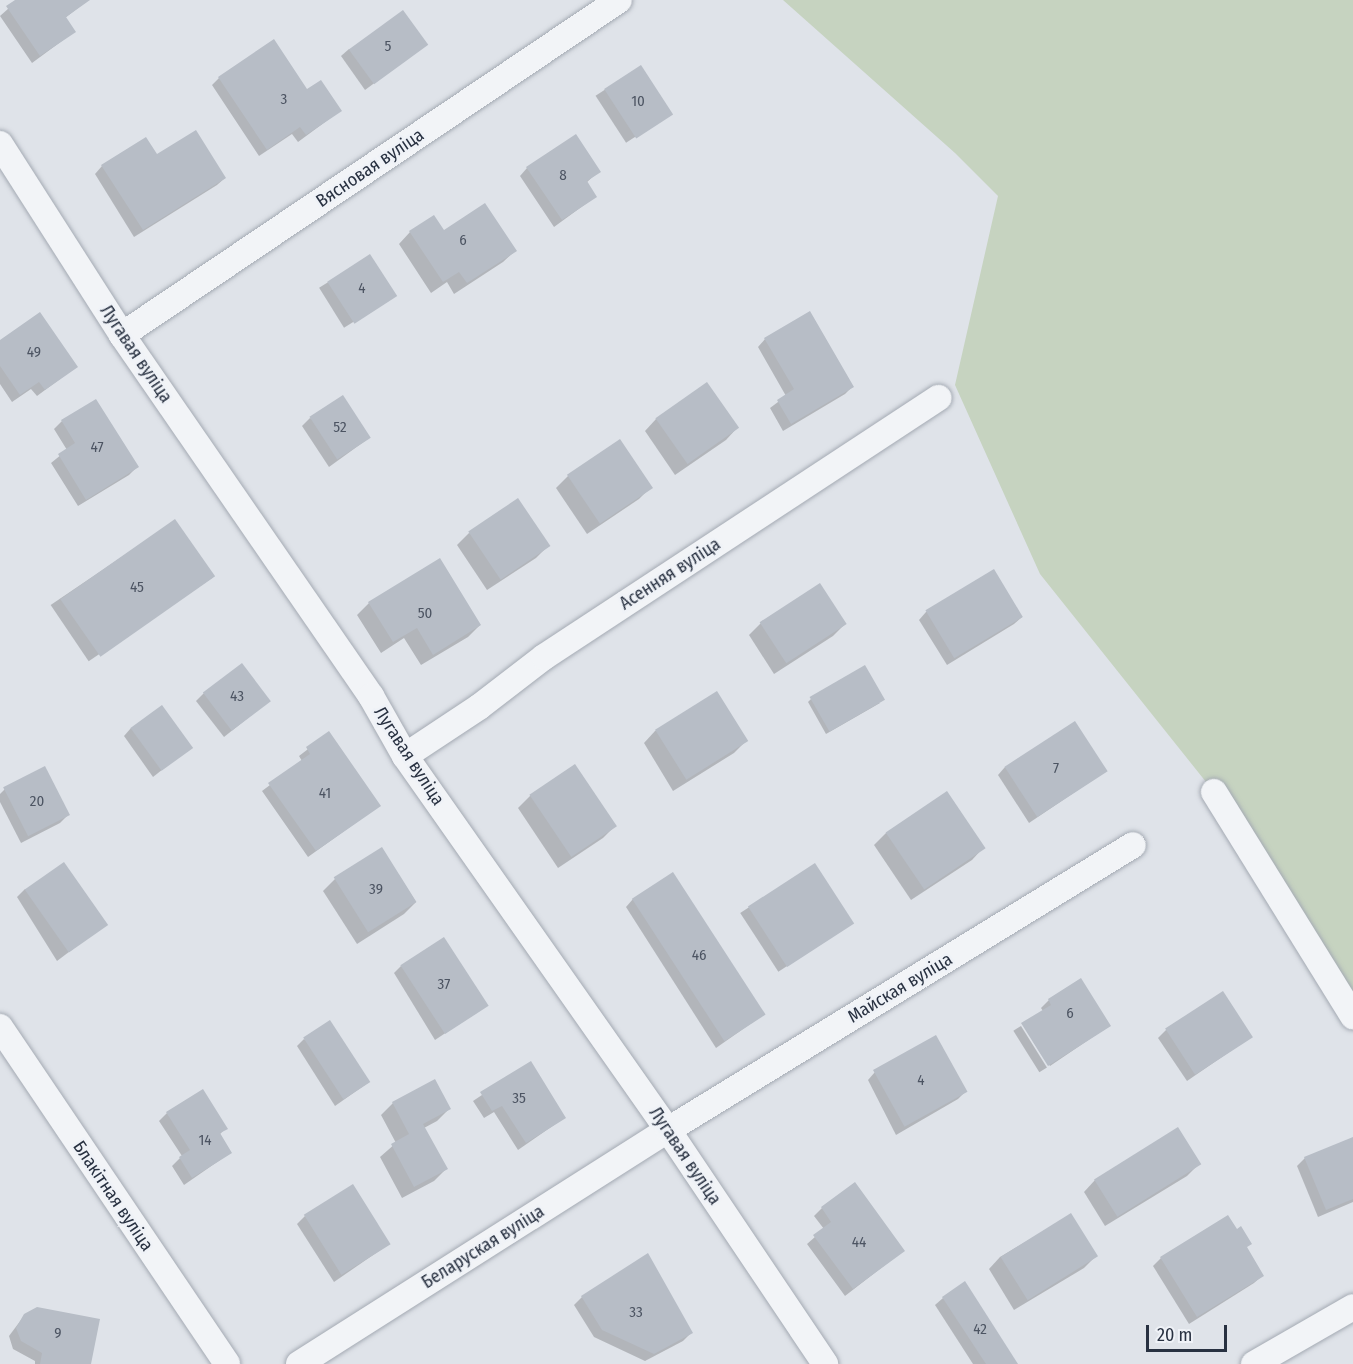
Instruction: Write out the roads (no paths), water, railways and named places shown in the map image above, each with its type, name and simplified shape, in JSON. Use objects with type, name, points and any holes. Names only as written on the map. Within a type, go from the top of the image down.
[{"type":"street","name":"Вясновая вуліца","points":[[122,335],[619,0]]},
{"type":"street","name":"Лугавая вуліца","points":[[0,144],[122,335],[371,696],[405,756],[668,1130],[825,1364]]},
{"type":"street","name":"Асенняя вуліца","points":[[405,756],[479,707],[544,657],[938,398]]},
{"type":"street","points":[[1214,792],[1353,1016]]},
{"type":"street","name":"Майская вуліца","points":[[668,1130],[1133,845]]},
{"type":"street","name":"Блакітная вуліца","points":[[0,1027],[7,1056],[228,1364]]},
{"type":"street","name":"Беларуская вуліца","points":[[299,1364],[668,1130]]},
{"type":"street","points":[[1254,1364],[1353,1307]]}]
